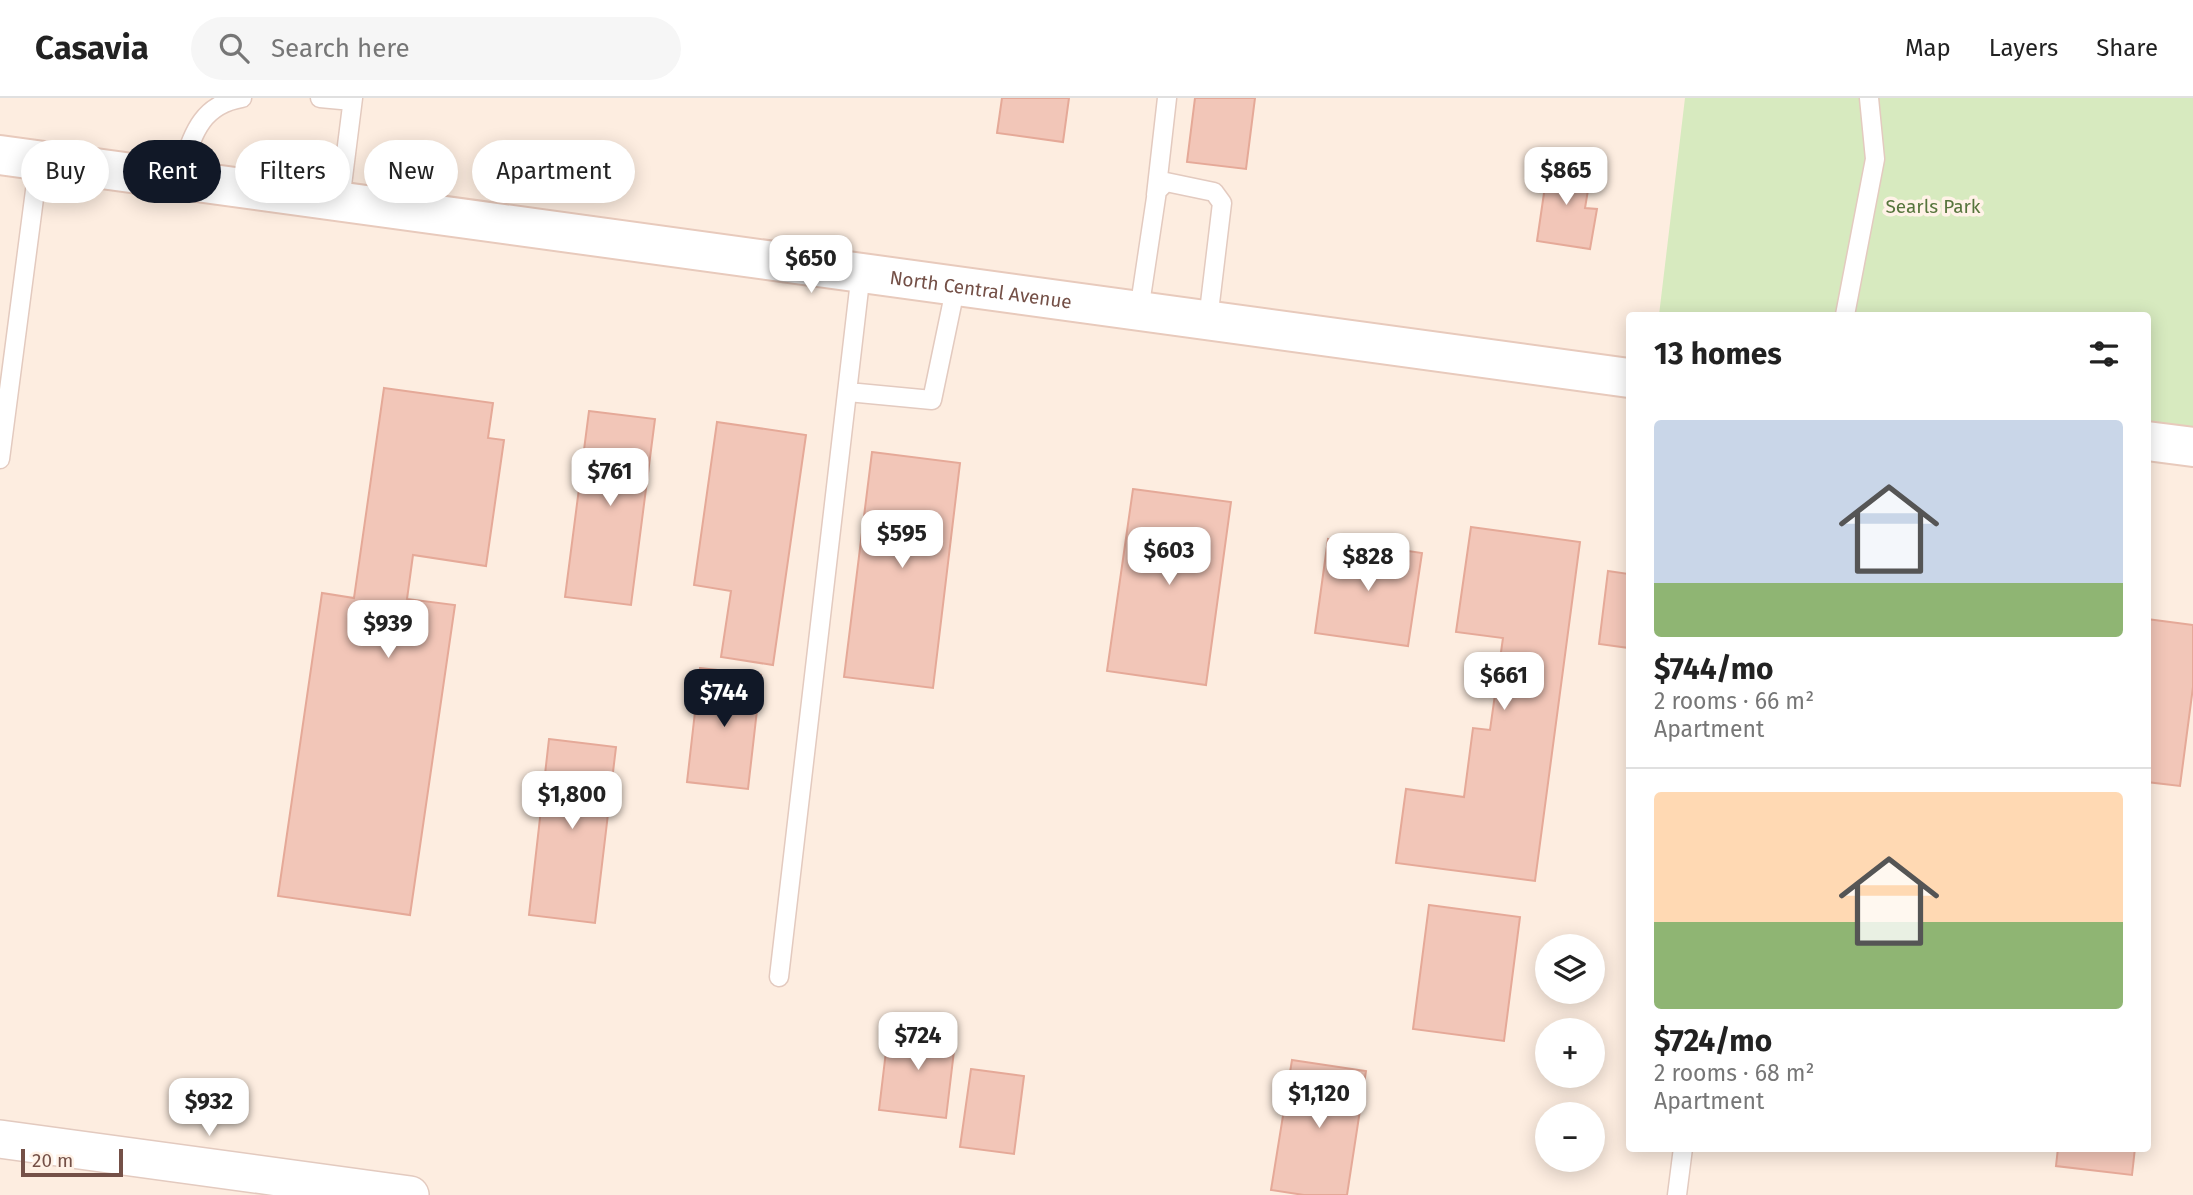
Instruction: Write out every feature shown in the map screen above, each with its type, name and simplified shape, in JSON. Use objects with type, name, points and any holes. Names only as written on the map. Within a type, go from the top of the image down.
[{"type":"main road","name":"North Central Avenue","points":[[0,155],[21,158]]},
{"type":"main road","name":"North Central Avenue","points":[[350,202],[1626,378]]},
{"type":"main road","points":[[2151,442],[2193,447]]},
{"type":"street","points":[[0,1139],[410,1195]]},
{"type":"lane","points":[[192,140],[198,124],[226,101],[242,98]]},
{"type":"lane","points":[[320,98],[352,100],[347,140]]},
{"type":"lane","points":[[1139,311],[1167,98]]},
{"type":"lane","points":[[1846,312],[1875,159],[1869,98]]},
{"type":"lane","points":[[1156,195],[1166,182],[1213,191],[1222,203],[1208,320]]},
{"type":"lane","points":[[0,459],[33,203]]},
{"type":"lane","points":[[779,977],[861,272]]},
{"type":"lane","points":[[848,392],[932,400],[956,285]]},
{"type":"lane","points":[[1677,1195],[1682,1152]]},
{"type":"green space","name":"Searls Park","points":[[1685,98],[2193,98],[2193,447],[2151,442],[2151,312],[1659,312]]},
{"type":"building","points":[[1002,98],[1069,98],[1063,142],[997,133]]},
{"type":"building","points":[[1195,98],[1255,98],[1246,169],[1187,162]]},
{"type":"building","points":[[1549,159],[1584,164],[1581,183],[1589,184],[1585,208],[1597,209],[1590,249],[1537,241]]},
{"type":"building","points":[[384,388],[493,403],[488,438],[504,440],[486,566],[413,555],[407,599],[455,605],[410,915],[278,896],[322,593],[354,598]]},
{"type":"building","points":[[589,411],[655,419],[631,605],[565,597]]},
{"type":"building","points":[[717,422],[806,435],[773,665],[721,657],[731,591],[694,585]]},
{"type":"building","points":[[872,452],[960,463],[933,688],[844,677]]},
{"type":"building","points":[[1133,489],[1231,502],[1206,685],[1107,671]]},
{"type":"building","points":[[1471,527],[1580,542],[1535,881],[1396,863],[1406,789],[1464,797],[1473,728],[1490,730],[1503,638],[1456,632]]},
{"type":"building","points":[[1328,539],[1422,553],[1408,646],[1315,633]]},
{"type":"building","points":[[1608,571],[1626,574],[1626,648],[1599,644]]},
{"type":"building","points":[[2151,620],[2193,625],[2193,687],[2180,786],[2151,782]]},
{"type":"building","points":[[700,668],[761,675],[748,789],[687,782]]},
{"type":"building","points":[[549,739],[616,747],[595,923],[529,915]]},
{"type":"building","points":[[1429,905],[1520,917],[1504,1041],[1413,1029]]},
{"type":"building","points":[[889,1026],[956,1034],[946,1118],[879,1110]]},
{"type":"building","points":[[1292,1060],[1366,1071],[1347,1195],[1304,1195],[1271,1190]]},
{"type":"building","points":[[971,1069],[1024,1076],[1014,1154],[960,1147]]},
{"type":"building","points":[[2058,1152],[2135,1152],[2132,1175],[2056,1166]]}]
